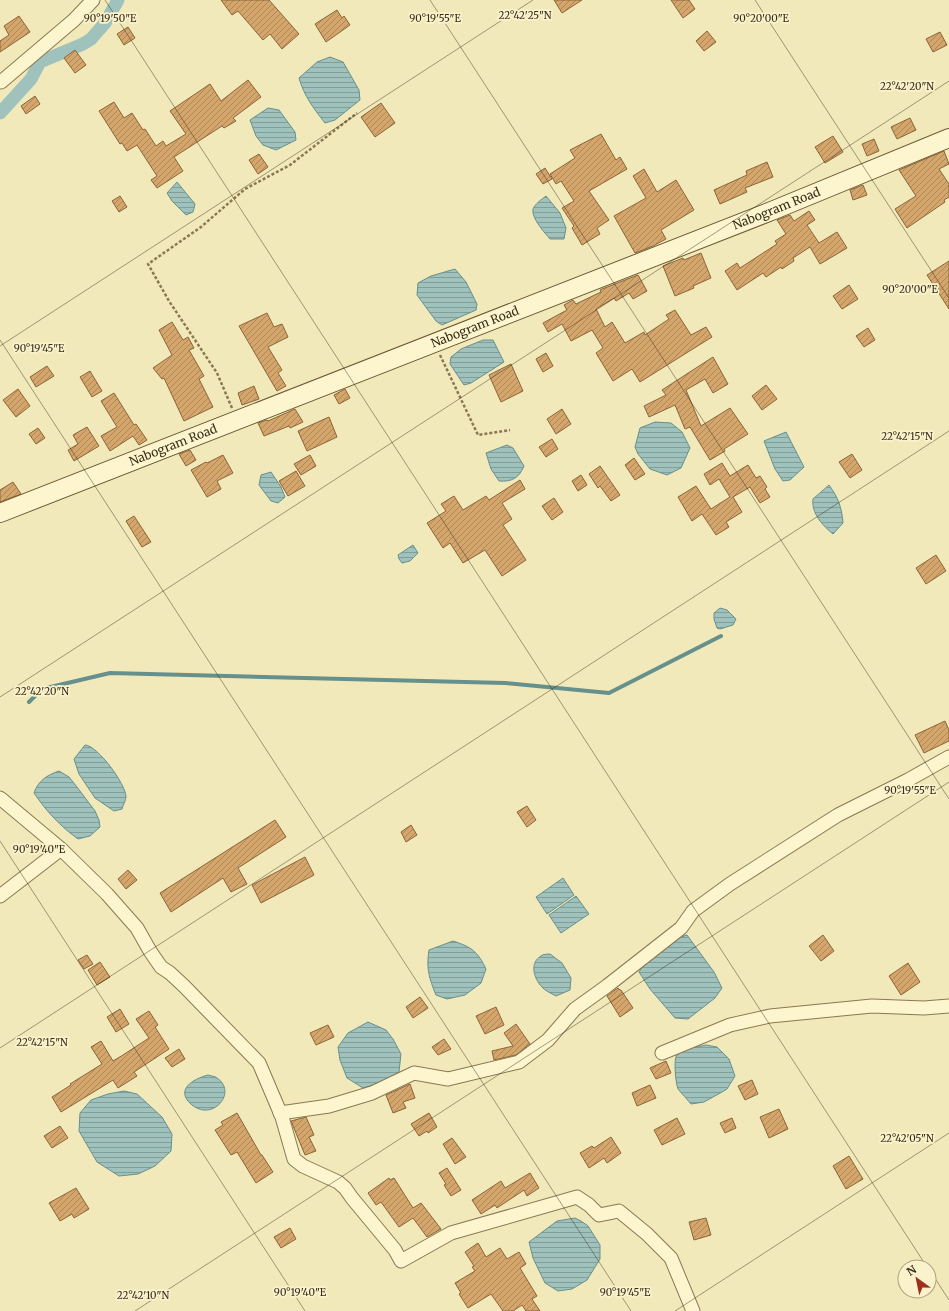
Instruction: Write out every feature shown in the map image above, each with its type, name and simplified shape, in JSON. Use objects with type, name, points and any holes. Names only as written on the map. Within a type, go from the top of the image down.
[{"type":"main road","name":"Nabogram Road","points":[[0,513],[774,210],[949,138]]},
{"type":"street","points":[[1,82],[74,20],[93,0]]},
{"type":"street","points":[[280,1113],[329,1106],[372,1093],[414,1073],[448,1079],[519,1062],[548,1040],[575,1009],[608,986],[681,928],[693,911],[730,884],[838,815],[908,780],[949,757]]},
{"type":"street","points":[[0,798],[61,849],[107,894],[137,928],[161,967],[170,972],[259,1063],[280,1113],[294,1159],[303,1166],[338,1182],[345,1188],[395,1250],[401,1261],[451,1234],[577,1197],[589,1205],[599,1215],[619,1211],[671,1258],[693,1311]]},
{"type":"street","points":[[0,896],[61,849]]},
{"type":"street","points":[[662,1052],[730,1025],[770,1016],[872,1006],[924,1008],[949,1006]]},
{"type":"path","points":[[237,421],[217,373],[169,301],[148,264],[201,227],[245,189],[290,165],[357,113]]},
{"type":"path","points":[[435,343],[478,436],[510,430]]},
{"type":"water","points":[[330,57],[343,62],[359,90],[360,100],[335,120],[325,123],[313,107],[301,85],[299,78],[317,62]]},
{"type":"water","points":[[268,108],[279,110],[295,132],[296,140],[276,150],[263,145],[256,136],[250,120]]},
{"type":"water","points":[[177,182],[195,204],[193,212],[186,215],[172,201],[167,193]]},
{"type":"water","points":[[546,196],[560,213],[566,228],[564,239],[550,239],[534,217],[534,207]]},
{"type":"water","points":[[455,269],[466,282],[477,304],[476,310],[442,325],[436,321],[417,295],[418,283],[431,276]]},
{"type":"water","points":[[483,340],[493,340],[504,362],[471,383],[464,385],[450,364],[451,357],[461,349]]},
{"type":"water","points":[[655,422],[671,423],[682,432],[690,448],[681,468],[667,475],[650,469],[638,454],[635,447],[640,428]]},
{"type":"water","points":[[786,432],[804,467],[790,480],[783,481],[775,469],[764,441]]},
{"type":"water","points":[[507,445],[513,448],[524,466],[520,474],[511,480],[499,481],[491,469],[486,453]]},
{"type":"water","points":[[271,472],[281,487],[285,497],[278,503],[271,501],[259,485],[261,475]]},
{"type":"water","points":[[829,485],[839,503],[843,523],[833,534],[818,519],[813,504],[813,499]]},
{"type":"water","points":[[413,545],[418,553],[410,561],[402,563],[398,555]]},
{"type":"water","points":[[720,608],[727,610],[736,619],[733,625],[720,629],[717,628],[714,613]]},
{"type":"water","points":[[85,745],[96,751],[103,758],[121,783],[126,797],[122,809],[114,811],[95,798],[79,774],[74,759]]},
{"type":"water","points":[[59,771],[69,777],[95,811],[100,827],[90,836],[78,839],[71,834],[54,818],[34,793],[38,785],[44,779]]},
{"type":"water","points":[[563,878],[574,895],[547,914],[536,897]]},
{"type":"water","points":[[576,896],[589,914],[561,933],[549,915]]},
{"type":"water","points":[[687,935],[714,972],[722,988],[715,998],[688,1019],[675,1018],[650,989],[639,972],[643,966],[660,950],[680,937]]},
{"type":"water","points":[[453,941],[474,951],[486,969],[481,983],[465,995],[447,999],[436,995],[429,973],[428,956],[429,950]]},
{"type":"water","points":[[550,954],[562,963],[571,978],[570,990],[556,996],[546,991],[539,984],[534,971],[537,959],[543,955]]},
{"type":"water","points":[[368,1022],[386,1030],[401,1054],[399,1072],[383,1082],[363,1088],[347,1078],[340,1060],[338,1047],[348,1033]]},
{"type":"water","points":[[706,1045],[717,1047],[729,1059],[735,1076],[727,1089],[704,1102],[691,1104],[678,1089],[676,1083],[676,1057],[683,1051]]},
{"type":"water","points":[[208,1075],[216,1077],[223,1084],[225,1091],[224,1097],[220,1103],[215,1108],[208,1110],[200,1109],[192,1105],[187,1100],[185,1090],[192,1082]]},
{"type":"water","points":[[124,1091],[137,1094],[162,1117],[172,1134],[171,1151],[155,1166],[138,1174],[119,1176],[97,1162],[79,1131],[80,1113],[91,1100],[108,1094]]},
{"type":"water","points":[[575,1218],[588,1226],[600,1245],[600,1259],[587,1280],[572,1289],[558,1291],[545,1283],[533,1258],[529,1242],[557,1221]]},
{"type":"building","points":[[221,0],[269,0],[299,34],[282,49],[270,34],[263,40],[238,11],[232,15]]},
{"type":"building","points":[[554,0],[582,0],[562,13]]},
{"type":"building","points":[[671,0],[689,0],[695,9],[683,18]]},
{"type":"building","points":[[337,10],[342,18],[344,16],[350,25],[326,42],[315,24]]},
{"type":"building","points":[[19,16],[30,32],[0,52],[0,41],[9,35],[4,26]]},
{"type":"building","points":[[128,27],[135,38],[124,45],[117,34]]},
{"type":"building","points":[[707,31],[716,42],[704,51],[696,41]]},
{"type":"building","points":[[940,32],[947,45],[933,52],[926,39]]},
{"type":"building","points":[[75,50],[86,65],[75,73],[64,58]]},
{"type":"building","points":[[248,80],[261,97],[233,118],[236,121],[224,128],[222,126],[174,157],[183,171],[157,188],[151,180],[157,176],[137,145],[127,151],[122,143],[120,144],[99,111],[114,102],[124,118],[132,113],[156,146],[163,141],[166,146],[186,134],[170,111],[210,84],[221,101]]},
{"type":"building","points":[[35,96],[40,104],[26,114],[21,106]]},
{"type":"building","points":[[381,103],[395,123],[375,137],[361,117]]},
{"type":"building","points":[[910,118],[916,130],[897,139],[891,127]]},
{"type":"building","points":[[601,134],[616,160],[620,157],[627,169],[589,191],[609,220],[597,228],[600,234],[582,245],[572,228],[574,226],[562,208],[574,201],[561,181],[556,184],[550,174],[575,158],[570,150]]},
{"type":"building","points":[[833,136],[843,152],[825,163],[815,147]]},
{"type":"building","points":[[874,139],[879,151],[867,156],[862,144]]},
{"type":"building","points":[[944,151],[949,164],[939,169],[949,184],[949,197],[944,200],[945,202],[907,228],[895,209],[916,196],[899,170]]},
{"type":"building","points":[[259,154],[268,167],[258,174],[249,160]]},
{"type":"building","points":[[767,162],[773,177],[745,188],[747,192],[720,204],[714,190],[747,175],[746,171]]},
{"type":"building","points":[[545,168],[552,179],[543,184],[536,174]]},
{"type":"building","points":[[644,169],[657,192],[676,180],[694,210],[661,230],[666,239],[635,253],[614,216],[646,198],[633,176]]},
{"type":"building","points":[[863,185],[867,195],[853,200],[850,190]]},
{"type":"building","points":[[120,196],[127,207],[119,212],[112,201]]},
{"type":"building","points":[[809,211],[815,220],[807,225],[819,243],[837,232],[847,248],[820,264],[810,247],[793,258],[794,261],[782,269],[781,267],[766,277],[763,273],[737,290],[725,271],[737,263],[740,268],[777,244],[775,241],[786,234],[777,220],[790,215],[794,221]]},
{"type":"building","points":[[701,253],[711,278],[693,286],[694,288],[675,296],[663,266]]},
{"type":"building","points":[[949,261],[949,309],[927,275]]},
{"type":"building","points":[[638,275],[647,291],[633,299],[629,293],[616,301],[614,298],[596,309],[605,327],[612,322],[625,343],[644,332],[645,335],[669,319],[666,315],[675,310],[691,335],[706,327],[712,337],[640,382],[632,369],[613,381],[596,353],[603,348],[592,330],[571,341],[562,324],[548,332],[543,323],[567,310],[564,305],[571,301],[573,300],[576,304],[601,292],[600,290],[602,289]]},
{"type":"building","points":[[849,285],[858,299],[842,309],[833,296]]},
{"type":"building","points":[[267,313],[274,327],[282,324],[288,337],[268,347],[282,370],[278,373],[286,386],[277,391],[239,326]]},
{"type":"building","points":[[172,322],[183,340],[188,337],[194,348],[189,350],[204,376],[199,379],[213,407],[184,421],[164,378],[162,379],[153,368],[172,355],[159,330]]},
{"type":"building","points":[[868,328],[875,340],[864,347],[856,336]]},
{"type":"building","points":[[546,353],[553,366],[543,372],[536,359]]},
{"type":"building","points":[[713,357],[728,384],[713,393],[705,379],[686,390],[701,426],[730,408],[748,434],[710,460],[690,427],[685,429],[675,405],[649,417],[644,406],[666,395],[662,390]]},
{"type":"building","points":[[511,364],[523,391],[501,402],[489,375]]},
{"type":"building","points":[[47,366],[54,376],[36,387],[30,377]]},
{"type":"building","points":[[90,371],[102,391],[92,397],[80,377]]},
{"type":"building","points":[[766,385],[777,399],[762,410],[752,396]]},
{"type":"building","points":[[254,386],[259,399],[242,405],[238,393]]},
{"type":"building","points":[[18,389],[30,406],[16,417],[3,400]]},
{"type":"building","points":[[345,389],[350,398],[339,404],[334,395]]},
{"type":"building","points":[[114,393],[134,425],[136,424],[147,440],[139,445],[133,436],[110,451],[101,436],[117,427],[101,401]]},
{"type":"building","points":[[295,409],[303,422],[290,428],[289,426],[264,436],[258,423],[268,421]]},
{"type":"building","points":[[562,409],[571,424],[556,434],[547,419]]},
{"type":"building","points":[[329,417],[337,437],[307,451],[298,431]]},
{"type":"building","points":[[87,427],[99,446],[74,461],[68,450],[78,444],[73,435]]},
{"type":"building","points":[[38,428],[45,438],[36,444],[29,434]]},
{"type":"building","points":[[552,439],[558,449],[546,457],[539,447]]},
{"type":"building","points":[[190,450],[196,460],[186,466],[179,454]]},
{"type":"building","points":[[852,454],[862,470],[850,478],[839,462]]},
{"type":"building","points":[[223,455],[233,473],[217,481],[221,489],[207,497],[191,470]]},
{"type":"building","points":[[310,455],[316,466],[301,475],[294,464]]},
{"type":"building","points":[[634,458],[645,474],[635,480],[625,465]]},
{"type":"building","points":[[722,463],[730,476],[748,465],[756,478],[760,476],[767,487],[765,489],[770,497],[760,503],[750,487],[733,497],[742,512],[726,522],[729,527],[716,535],[702,514],[692,521],[678,497],[696,486],[711,509],[730,497],[719,479],[710,485],[704,474]]},
{"type":"building","points":[[600,466],[620,495],[611,501],[600,486],[598,488],[589,474]]},
{"type":"building","points":[[296,471],[305,486],[288,496],[279,481]]},
{"type":"building","points":[[581,475],[587,485],[578,491],[572,481]]},
{"type":"building","points":[[520,480],[525,489],[502,503],[512,519],[503,525],[526,560],[502,576],[485,550],[463,563],[450,543],[443,548],[427,523],[446,511],[441,504],[454,496],[463,510],[486,496],[489,500]]},
{"type":"building","points":[[13,482],[21,494],[0,502],[0,490]]},
{"type":"building","points":[[554,498],[563,512],[552,520],[542,506]]},
{"type":"building","points":[[134,516],[151,542],[142,547],[126,521]]},
{"type":"building","points":[[936,555],[946,571],[926,584],[916,568]]},
{"type":"building","points":[[945,721],[949,730],[949,741],[924,753],[915,735]]},
{"type":"building","points":[[527,806],[536,820],[527,827],[517,812]]},
{"type":"building","points":[[275,820],[286,837],[238,868],[247,884],[231,892],[223,878],[171,912],[160,893]]},
{"type":"building","points":[[411,825],[417,835],[406,842],[401,832]]},
{"type":"building","points":[[305,857],[314,875],[261,903],[252,885]]},
{"type":"building","points":[[128,870],[137,880],[126,889],[118,879]]},
{"type":"building","points":[[823,935],[834,951],[821,961],[809,946]]},
{"type":"building","points":[[87,955],[93,964],[84,969],[78,960]]},
{"type":"building","points":[[100,962],[110,977],[97,985],[88,970]]},
{"type":"building","points":[[908,963],[920,982],[901,995],[889,976]]},
{"type":"building","points":[[618,988],[633,1008],[620,1017],[607,996]]},
{"type":"building","points":[[420,997],[428,1008],[413,1018],[406,1007]]},
{"type":"building","points":[[496,1007],[504,1025],[485,1034],[476,1016]]},
{"type":"building","points":[[120,1009],[129,1024],[116,1032],[107,1017]]},
{"type":"building","points":[[149,1011],[158,1025],[155,1027],[169,1049],[134,1072],[137,1076],[118,1088],[113,1080],[61,1112],[52,1097],[102,1064],[91,1047],[101,1041],[113,1061],[123,1055],[149,1038],[136,1019]]},
{"type":"building","points":[[516,1024],[530,1044],[516,1055],[494,1060],[492,1051],[513,1046],[504,1033]]},
{"type":"building","points":[[328,1025],[334,1037],[316,1045],[310,1033]]},
{"type":"building","points":[[444,1039],[451,1049],[438,1055],[432,1047]]},
{"type":"building","points":[[179,1049],[185,1059],[172,1067],[165,1058]]},
{"type":"building","points":[[666,1061],[671,1073],[656,1079],[650,1068]]},
{"type":"building","points":[[752,1080],[758,1094],[745,1100],[738,1086]]},
{"type":"building","points":[[410,1084],[415,1098],[403,1102],[406,1108],[393,1113],[386,1095]]},
{"type":"building","points":[[650,1085],[656,1098],[637,1106],[632,1093]]},
{"type":"building","points":[[779,1109],[788,1129],[769,1138],[760,1117]]},
{"type":"building","points":[[237,1113],[261,1155],[273,1172],[256,1183],[237,1152],[231,1155],[215,1130],[223,1125],[221,1122]]},
{"type":"building","points":[[429,1113],[437,1127],[428,1133],[427,1131],[419,1136],[411,1124]]},
{"type":"building","points":[[306,1117],[314,1135],[309,1137],[316,1151],[305,1155],[291,1121]]},
{"type":"building","points":[[677,1118],[685,1134],[662,1145],[654,1130]]},
{"type":"building","points":[[732,1118],[736,1128],[725,1133],[720,1123]]},
{"type":"building","points":[[60,1126],[68,1138],[52,1148],[44,1136]]},
{"type":"building","points":[[611,1137],[621,1153],[607,1163],[604,1158],[589,1168],[580,1153],[592,1146],[594,1148]]},
{"type":"building","points":[[452,1138],[466,1157],[455,1164],[443,1144]]},
{"type":"building","points":[[849,1156],[863,1179],[846,1189],[833,1166]]},
{"type":"building","points":[[447,1168],[461,1190],[451,1196],[439,1173]]},
{"type":"building","points":[[530,1173],[539,1188],[527,1196],[524,1190],[497,1208],[495,1205],[481,1214],[472,1200],[501,1181],[505,1188]]},
{"type":"building","points":[[389,1178],[390,1180],[394,1178],[413,1208],[421,1203],[441,1229],[427,1237],[413,1218],[399,1227],[381,1202],[376,1205],[368,1193]]},
{"type":"building","points":[[76,1188],[89,1209],[74,1218],[72,1214],[60,1221],[49,1203]]},
{"type":"building","points":[[706,1218],[711,1235],[694,1240],[689,1222]]},
{"type":"building","points":[[290,1228],[296,1239],[281,1248],[274,1237]]},
{"type":"building","points":[[478,1243],[486,1257],[500,1248],[507,1259],[519,1252],[526,1264],[520,1268],[537,1296],[532,1299],[540,1311],[526,1311],[522,1305],[513,1311],[503,1311],[491,1294],[468,1308],[459,1294],[461,1293],[455,1283],[475,1271],[472,1267],[474,1266],[465,1252]]},
{"type":"waterway","points":[[0,113],[31,79],[40,62],[83,44],[91,39],[105,23],[118,0]]},
{"type":"waterway","points":[[29,702],[42,689],[110,673],[505,683],[609,693],[721,636]]}]
